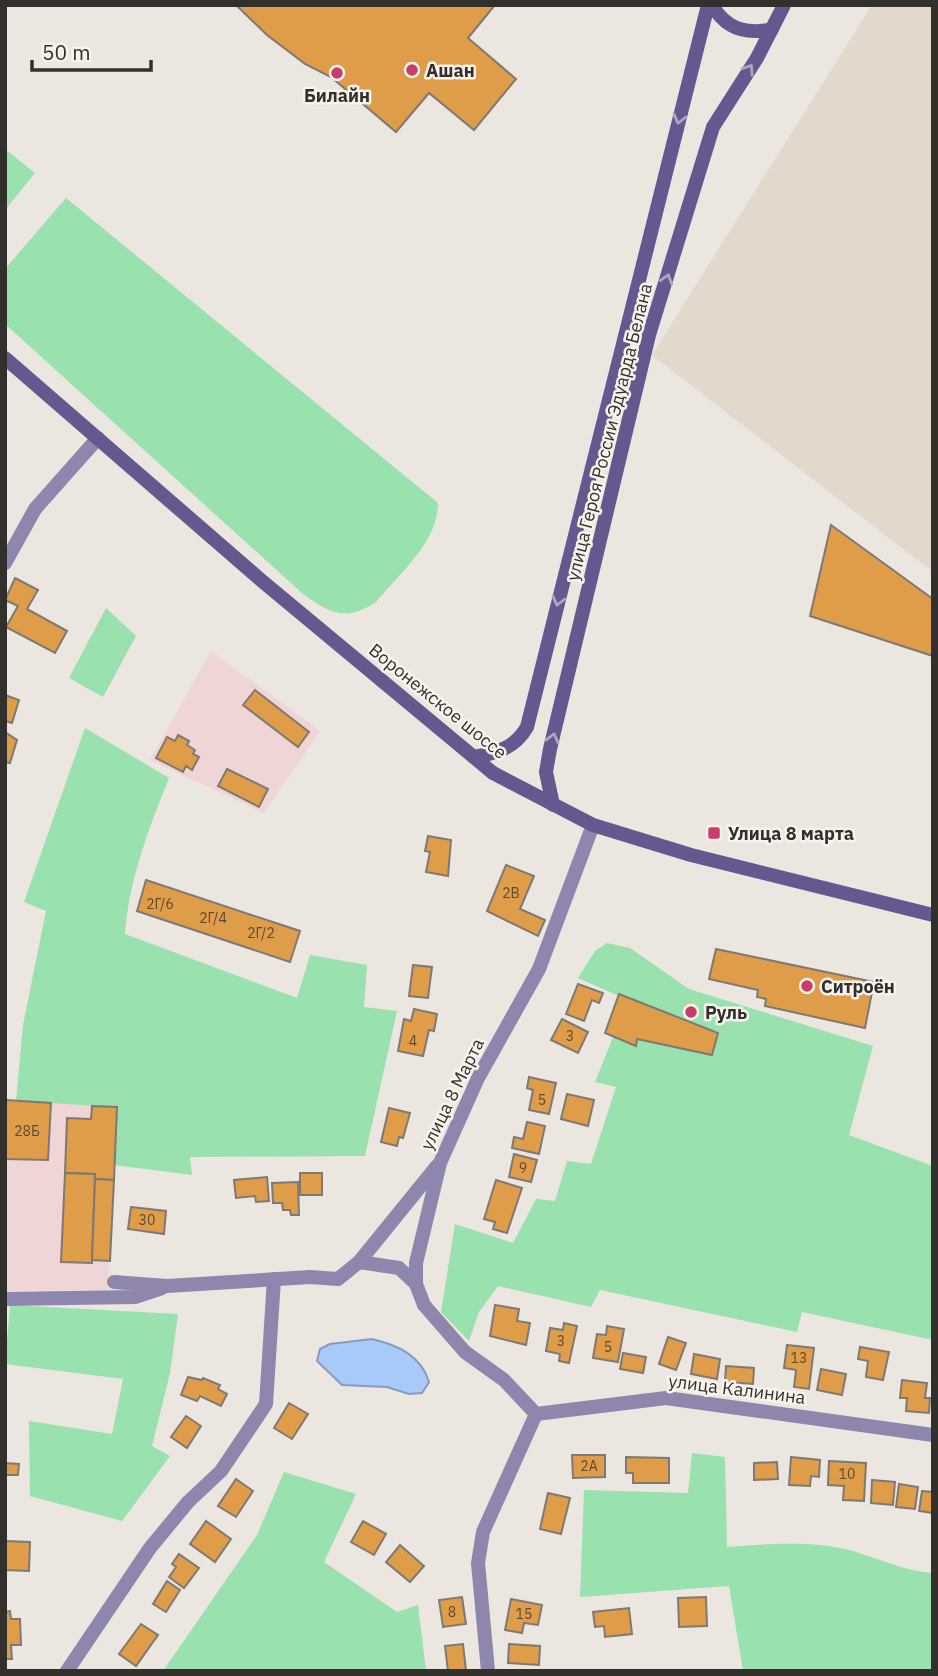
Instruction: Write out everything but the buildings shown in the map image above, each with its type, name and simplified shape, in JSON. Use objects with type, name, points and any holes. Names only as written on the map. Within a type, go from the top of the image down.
[{"type":"street","points":[[710,5],[737,30],[758,32],[772,29]]},
{"type":"street","name":"улица Героя России Эдуарда Белана","points":[[474,757],[509,747],[520,738],[527,727],[710,5]]},
{"type":"street","name":"улица Героя России Эдуарда Белана","points":[[553,805],[546,772],[550,749],[649,335],[713,127],[784,5]]},
{"type":"street","name":"Воронежское шоссе","points":[[5,358],[262,581],[494,774],[593,825],[691,855],[933,915]]},
{"type":"street","points":[[5,563],[35,509],[98,438]]},
{"type":"street","name":"улица 8 Марта","points":[[416,1284],[416,1264],[440,1163],[478,1078],[539,969],[593,825]]},
{"type":"street","points":[[114,1282],[167,1286],[274,1279],[338,1279],[359,1262],[440,1163]]},
{"type":"street","points":[[359,1262],[399,1268],[416,1284],[424,1305],[465,1352],[504,1380],[536,1414],[481,1542],[478,1563],[488,1671]]},
{"type":"street","points":[[66,1671],[150,1548],[188,1502],[221,1471],[266,1404],[274,1279]]},
{"type":"street","points":[[5,1299],[135,1297],[167,1286]]},
{"type":"street","name":"улица Калинина","points":[[536,1414],[666,1398],[933,1435]]},
{"type":"shaded area","points":[[872,5],[933,5],[933,572],[652,355]]},
{"type":"shaded area","points":[[211,651],[320,731],[264,813],[150,760]]},
{"type":"shaded area","points":[[5,1100],[117,1107],[108,1290],[5,1291]]},
{"type":"green space","points":[[5,149],[35,173],[5,210]]},
{"type":"green space","points":[[66,198],[438,503],[432,531],[425,544],[376,602],[356,612],[338,613],[303,594],[5,324],[5,269]]},
{"type":"green space","points":[[106,608],[136,636],[103,697],[69,678]]},
{"type":"green space","points":[[85,728],[169,778],[135,874],[125,934],[297,998],[310,955],[367,965],[364,1007],[397,1011],[365,1156],[190,1157],[192,1175],[114,1165],[116,1107],[16,1101],[23,1025],[46,911],[24,902]]},
{"type":"green space","points":[[607,943],[630,948],[689,989],[873,1046],[849,1135],[933,1166],[933,1340],[802,1312],[797,1332],[600,1290],[591,1307],[498,1286],[479,1312],[469,1341],[441,1312],[455,1224],[513,1243],[536,1199],[555,1201],[567,1161],[591,1164],[616,1087],[595,1082],[628,1000],[578,978],[595,951]]},
{"type":"green space","points":[[10,1305],[178,1314],[170,1373],[152,1446],[170,1456],[122,1521],[30,1496],[29,1421],[112,1434],[123,1379],[5,1364]]},
{"type":"green space","points":[[692,1453],[725,1457],[727,1547],[822,1545],[853,1551],[912,1570],[933,1573],[933,1671],[743,1671],[729,1586],[580,1597],[584,1490],[688,1493]]},
{"type":"green space","points":[[284,1472],[356,1494],[324,1562],[397,1612],[418,1605],[426,1671],[163,1671],[257,1535]]},
{"type":"water","points":[[372,1339],[399,1348],[414,1358],[429,1382],[422,1393],[409,1394],[387,1387],[342,1385],[317,1361],[320,1349],[330,1344]]},
{"type":"place","name":"Ашан","points":[[412,70]]},
{"type":"place","name":"Билайн","points":[[337,73]]},
{"type":"place","name":"Улица 8 марта","points":[[714,833]]},
{"type":"place","name":"Ситроён","points":[[807,986]]},
{"type":"place","name":"Руль","points":[[691,1012]]}]
